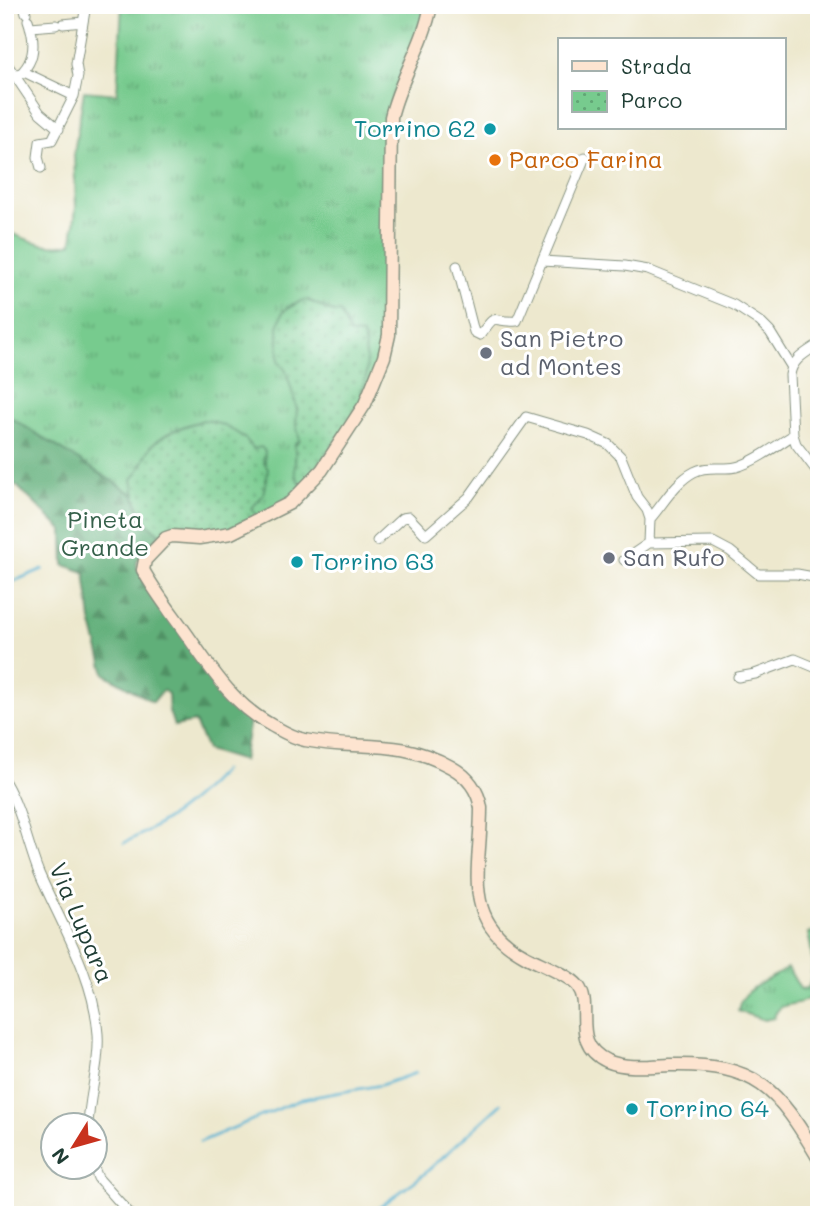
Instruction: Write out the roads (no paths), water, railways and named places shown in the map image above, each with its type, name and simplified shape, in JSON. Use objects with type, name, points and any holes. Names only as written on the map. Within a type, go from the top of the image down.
[{"type":"street","points":[[41,168],[38,157],[40,142],[51,141],[74,96],[86,5]]},
{"type":"street","points":[[432,5],[426,30],[395,101],[391,117],[389,335],[384,357],[365,404],[322,470],[290,503],[231,533],[166,538],[145,559],[143,570],[223,684],[242,705],[259,718],[304,740],[400,747],[416,751],[439,761],[469,781],[479,797],[481,808],[477,886],[486,921],[504,943],[578,986],[583,1000],[584,1034],[594,1051],[616,1064],[691,1065],[727,1069],[751,1077],[774,1093],[804,1133],[819,1159]]},
{"type":"street","points":[[26,13],[59,24],[83,22]]},
{"type":"street","points":[[20,74],[32,57],[33,34],[26,13]]},
{"type":"street","points":[[5,61],[20,74],[74,96]]},
{"type":"street","points":[[20,74],[40,113],[59,129]]},
{"type":"street","points":[[457,266],[472,329],[480,335],[490,320],[513,322],[519,318],[585,157]]},
{"type":"street","points":[[542,261],[648,270],[734,306],[760,322],[770,332],[792,366],[793,436],[819,474]]},
{"type":"street","points":[[792,366],[798,358],[819,344]]},
{"type":"street","points":[[377,541],[402,518],[409,517],[426,534],[469,497],[526,417],[589,435],[608,444],[621,457],[637,497],[650,519],[649,543]]},
{"type":"street","points":[[650,519],[673,488],[691,473],[702,468],[718,470],[740,466],[793,436]]},
{"type":"street","points":[[624,560],[649,543],[713,542],[730,551],[758,574],[797,574],[819,578]]},
{"type":"street","points":[[738,677],[755,674],[795,659],[819,669]]},
{"type":"street","name":"Via Lupara","points":[[5,782],[40,873],[81,965],[94,1006],[98,1036],[97,1063],[90,1112]]},
{"type":"street","points":[[103,1182],[131,1215]]},
{"type":"waterway","points":[[5,585],[43,569]]},
{"type":"waterway","points":[[124,843],[177,812],[223,770]]},
{"type":"waterway","points":[[200,1142],[302,1099],[381,1085],[416,1073]]},
{"type":"waterway","points":[[369,1215],[423,1175],[501,1104]]},
{"type":"place","name":"Torrino 62","points":[[490,129]]},
{"type":"place","name":"Parco Farina","points":[[495,160]]},
{"type":"place","name":"San Pietro ad Montes","points":[[486,353]]},
{"type":"place","name":"San Rufo","points":[[609,558]]},
{"type":"place","name":"Torrino 63","points":[[297,562]]},
{"type":"place","name":"Torrino 64","points":[[632,1109]]},
{"type":"park label","name":"Pineta Grande","points":[[105,534]]}]
